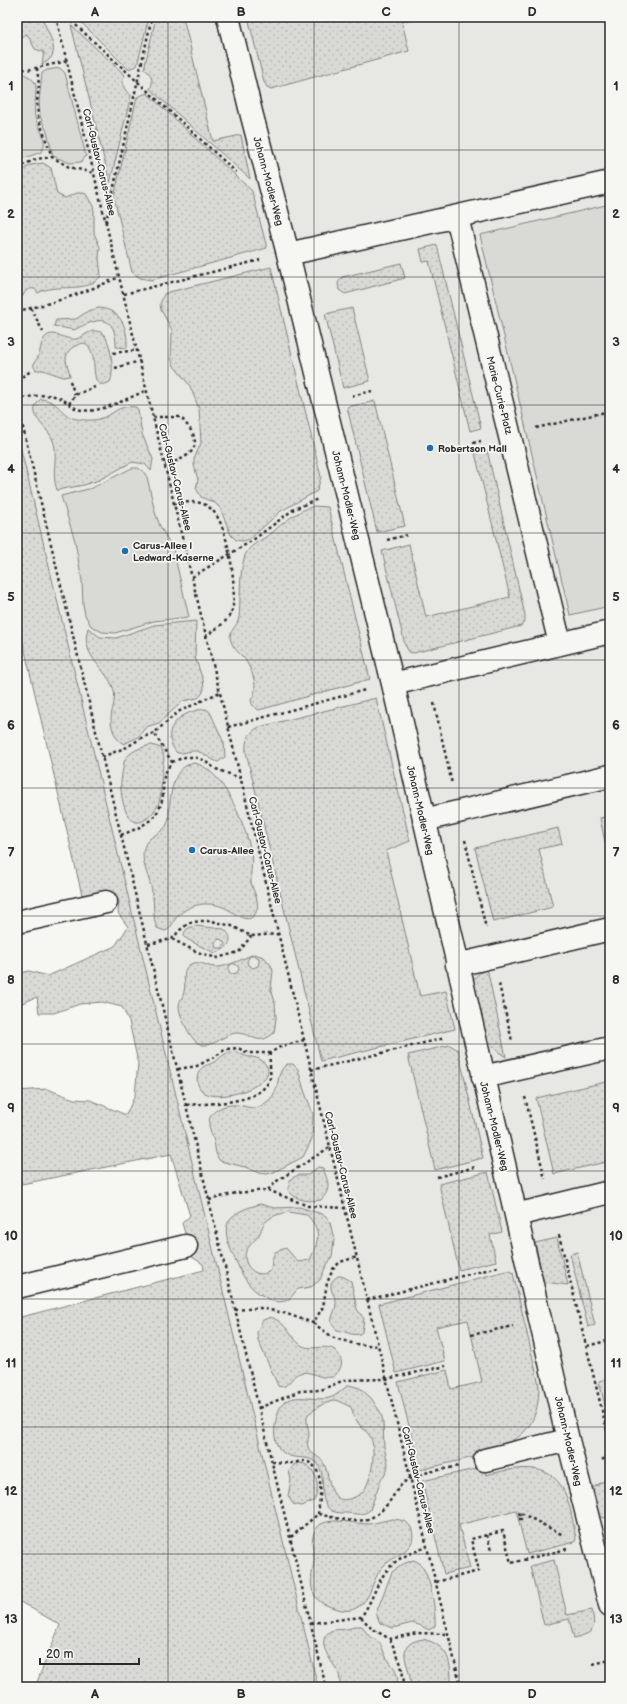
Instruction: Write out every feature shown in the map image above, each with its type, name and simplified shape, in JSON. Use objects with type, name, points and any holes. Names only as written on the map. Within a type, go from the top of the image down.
[{"type":"street","name":"Johann-Modler-Weg","points":[[228,17],[250,112],[288,254],[393,684],[472,1032],[541,1320],[568,1440],[588,1544],[610,1605]]},
{"type":"street","points":[[288,254],[610,182]]},
{"type":"street","name":"Marie-Curie-Platz","points":[[457,217],[560,644]]},
{"type":"street","points":[[393,684],[610,632]]},
{"type":"street","points":[[424,820],[610,776]]},
{"type":"street","points":[[17,922],[106,902]]},
{"type":"street","points":[[457,965],[610,929]]},
{"type":"street","points":[[483,1077],[610,1048]]},
{"type":"street","points":[[516,1215],[610,1192]]},
{"type":"street","points":[[17,1287],[186,1246]]},
{"type":"street","points":[[485,1460],[568,1440]]},
{"type":"path","name":"Carl-Gustav-Carus-Allee","points":[[56,17],[461,1687]]},
{"type":"path","points":[[68,17],[242,178]]},
{"type":"path","points":[[106,223],[152,17]]},
{"type":"path","points":[[17,67],[27,70],[67,61]]},
{"type":"path","points":[[37,68],[39,85],[37,102],[38,117],[45,132],[52,157]]},
{"type":"path","points":[[17,168],[36,159],[52,157],[69,167],[94,174]]},
{"type":"path","points":[[124,294],[288,254]]},
{"type":"path","points":[[17,311],[91,289],[119,277]]},
{"type":"path","points":[[31,308],[43,332]]},
{"type":"path","points":[[113,353],[137,350]]},
{"type":"path","points":[[116,368],[140,361]]},
{"type":"path","points":[[17,380],[30,371]]},
{"type":"path","points":[[70,381],[75,395]]},
{"type":"path","points":[[69,404],[75,395],[95,387]]},
{"type":"path","points":[[17,399],[50,396],[59,398],[83,410],[91,410],[117,402],[147,390]]},
{"type":"path","points":[[17,403],[326,1687]]},
{"type":"path","points":[[509,434],[610,411]]},
{"type":"path","points":[[153,416],[180,417],[192,432],[195,442],[193,450],[188,456],[181,461],[165,465]]},
{"type":"path","points":[[473,443],[483,440]]},
{"type":"path","points":[[192,577],[253,540],[294,509],[345,490]]},
{"type":"path","points":[[174,504],[195,502],[212,509],[218,517],[230,553],[233,580],[232,611],[228,618],[206,636]]},
{"type":"path","points":[[228,727],[393,684]]},
{"type":"path","points":[[102,756],[127,747],[143,737],[154,733],[178,712],[220,692]]},
{"type":"path","points":[[154,733],[172,762]]},
{"type":"path","points":[[121,835],[138,829],[150,822],[158,812],[162,798],[165,772],[172,762],[185,757],[194,757],[203,760],[216,769],[240,778]]},
{"type":"path","points":[[148,944],[172,939],[189,923],[200,920],[212,921],[232,926],[251,936],[278,934]]},
{"type":"path","points":[[172,939],[197,952],[217,958],[239,952],[251,936]]},
{"type":"path","points":[[311,1070],[472,1032]]},
{"type":"path","points":[[178,1069],[197,1066],[226,1049],[238,1048],[248,1053],[270,1053],[280,1047],[304,1040]]},
{"type":"path","points":[[186,1105],[239,1100],[261,1091],[270,1078],[270,1053]]},
{"type":"path","points":[[268,1190],[277,1181],[330,1147]]},
{"type":"path","points":[[437,1177],[503,1161]]},
{"type":"path","points":[[209,1200],[236,1193],[268,1190],[308,1206],[345,1208]]},
{"type":"path","points":[[313,1323],[323,1307],[327,1283],[333,1269],[340,1262],[356,1257]]},
{"type":"path","points":[[367,1300],[527,1260]]},
{"type":"path","points":[[235,1310],[260,1308],[284,1313],[313,1323],[334,1338],[354,1344],[378,1346]]},
{"type":"path","points":[[471,1336],[541,1320]]},
{"type":"path","points":[[587,1346],[610,1340]]},
{"type":"path","points":[[259,1408],[300,1391],[322,1390],[344,1380],[386,1379],[446,1366]]},
{"type":"path","points":[[318,1514],[353,1521],[372,1519],[386,1505],[397,1489],[410,1478],[485,1460]]},
{"type":"path","points":[[272,1462],[291,1463],[304,1461],[312,1465],[319,1476],[321,1487],[318,1514],[290,1537]]},
{"type":"path","points":[[519,1519],[521,1518],[519,1512],[588,1544]]},
{"type":"path","points":[[435,1582],[479,1571],[470,1539],[503,1531],[511,1563],[588,1544]]},
{"type":"path","points":[[487,1535],[491,1551]]},
{"type":"path","points":[[311,1623],[361,1617],[368,1607],[383,1575],[391,1565],[402,1557],[427,1547]]},
{"type":"path","points":[[361,1617],[371,1628],[390,1639],[401,1664],[404,1682],[401,1687]]},
{"type":"path","points":[[390,1639],[417,1633],[448,1634]]},
{"type":"path","points":[[593,1664],[610,1660]]},
{"type":"shaded area","points":[[17,17],[610,17],[610,1687],[318,1687],[17,433]]},
{"type":"shaded area","points":[[17,17],[42,17],[53,49],[49,60],[42,64],[44,52],[35,49],[27,34],[17,39]]},
{"type":"shaded area","points":[[76,17],[149,17],[137,66],[128,69]]},
{"type":"shaded area","points":[[156,17],[183,17],[213,141],[241,135],[250,179],[150,89],[152,78],[144,69]]},
{"type":"shaded area","points":[[248,17],[424,17],[402,22],[409,51],[271,89],[267,87],[264,82]]},
{"type":"shaded area","points":[[71,25],[125,75],[123,83],[126,91],[131,95],[110,183]]},
{"type":"shaded area","points":[[60,68],[65,73],[86,156],[81,162],[70,163],[53,156],[47,132],[40,116],[39,102],[42,73],[47,70]]},
{"type":"shaded area","points":[[17,71],[29,77],[35,83],[35,117],[44,139],[44,143],[41,152],[17,161]]},
{"type":"shaded area","points":[[147,93],[252,191],[267,248],[151,280],[140,278],[132,272],[114,197],[137,97]]},
{"type":"shaded area","points":[[43,163],[51,168],[57,194],[65,198],[77,193],[86,194],[93,206],[94,233],[100,247],[99,258],[101,276],[95,282],[88,285],[79,287],[54,288],[38,293],[35,289],[31,289],[26,291],[23,296],[17,297],[17,173],[31,165]]},
{"type":"shaded area","points":[[610,204],[610,606],[570,615],[480,235]]},
{"type":"shaded area","points":[[437,245],[481,428],[470,431],[429,261],[423,262],[420,249]]},
{"type":"shaded area","points":[[401,263],[405,278],[345,294],[339,290],[338,283],[342,277]]},
{"type":"shaded area","points":[[271,267],[321,477],[317,491],[281,511],[250,539],[243,541],[236,540],[231,535],[220,508],[215,503],[201,497],[196,488],[198,480],[194,459],[201,443],[199,409],[190,386],[174,366],[171,358],[172,330],[161,310],[160,304],[164,294],[169,292]]},
{"type":"shaded area","points":[[99,308],[107,309],[113,312],[122,321],[126,333],[127,348],[116,347],[113,328],[109,323],[104,321],[90,323],[74,330],[54,326],[56,320],[76,319],[88,311]]},
{"type":"shaded area","points":[[352,308],[370,381],[343,388],[325,314]]},
{"type":"shaded area","points":[[93,331],[101,332],[108,342],[112,364],[110,382],[102,384],[98,383],[95,378],[90,348],[84,343],[74,346],[69,350],[66,356],[70,376],[63,377],[43,370],[36,370],[34,367],[42,343],[47,336],[55,334],[76,339]]},
{"type":"shaded area","points":[[41,399],[48,400],[53,403],[72,418],[85,420],[104,418],[124,407],[136,407],[138,410],[142,434],[153,459],[151,471],[145,464],[132,462],[99,480],[84,485],[57,490],[54,477],[54,444],[49,433],[35,414],[36,404]]},
{"type":"shaded area","points":[[375,401],[405,526],[377,532],[347,407]]},
{"type":"shaded area","points":[[17,433],[318,1687],[35,1687],[60,1625],[17,1600],[17,1318],[204,1270],[203,1264],[192,1257],[182,1223],[190,1216],[171,1154],[17,1185],[17,1091],[47,1089],[74,1099],[90,1100],[126,1115],[135,1095],[138,1063],[129,1021],[122,1007],[102,1002],[80,1004],[54,1013],[39,1013],[37,997],[17,1005],[17,974],[29,971],[48,976],[115,946],[128,927],[118,913],[119,902],[115,893],[82,895],[17,617]]},
{"type":"shaded area","points":[[487,450],[525,615],[525,621],[521,626],[414,653],[409,652],[405,645],[382,551],[409,544],[426,617],[510,597],[475,453]]},
{"type":"shaded area","name":"Carus-Allee | Ledward-Kaserne","points":[[132,468],[138,468],[143,471],[147,477],[155,512],[160,526],[173,549],[189,617],[154,621],[115,633],[102,632],[91,626],[85,615],[82,581],[75,541],[61,496],[92,488]]},
{"type":"shaded area","points":[[314,506],[328,507],[370,679],[259,710],[252,704],[251,700],[254,695],[255,685],[250,668],[244,658],[233,646],[230,638],[230,634],[237,624],[239,617],[241,581],[245,554],[254,544],[271,533],[292,516]]},
{"type":"shaded area","points":[[196,621],[195,657],[203,680],[204,689],[202,694],[198,698],[183,701],[159,723],[146,727],[138,737],[124,744],[122,743],[114,733],[111,721],[115,696],[114,691],[107,676],[91,655],[86,638],[88,628],[100,637],[116,638],[154,625]]},
{"type":"shaded area","points":[[376,698],[410,841],[386,851],[420,996],[446,991],[455,1029],[321,1061],[246,752],[246,744],[250,734],[259,727]]},
{"type":"shaded area","points":[[206,709],[210,712],[224,743],[225,757],[218,762],[197,751],[177,753],[170,736],[171,729],[175,722],[181,717],[197,710]]},
{"type":"shaded area","points":[[152,745],[161,748],[163,751],[164,757],[161,793],[158,805],[153,813],[140,822],[135,822],[130,819],[127,814],[121,790],[124,762],[128,755],[132,752]]},
{"type":"shaded area","points":[[194,763],[205,767],[214,775],[223,786],[238,813],[251,851],[251,882],[258,906],[255,914],[249,919],[246,919],[226,909],[211,904],[195,906],[186,909],[174,920],[170,928],[165,931],[157,928],[155,924],[151,886],[143,859],[144,848],[148,840],[163,830],[168,822],[172,788],[177,774],[187,765]]},
{"type":"shaded area","points":[[610,816],[610,861],[609,861],[600,818]]},
{"type":"shaded area","points":[[558,828],[562,844],[539,849],[553,907],[493,922],[475,848]]},
{"type":"shaded area","points":[[195,926],[224,929],[230,936],[229,943],[224,949],[216,953],[184,937],[184,934],[188,928]],"holes":[[[219,939],[225,944],[222,948],[216,948],[216,941]]]},
{"type":"shaded area","points":[[254,954],[264,957],[271,965],[273,971],[271,989],[275,1002],[276,1018],[274,1033],[263,1039],[256,1039],[237,1033],[208,1045],[198,1043],[188,1032],[179,1010],[179,1004],[185,989],[185,971],[190,964],[194,963],[218,967],[234,963]],"holes":[[[250,956],[259,958],[258,966],[253,968],[248,965],[247,961]],[[231,964],[238,966],[239,969],[237,973],[232,974],[229,972],[229,967]]]},
{"type":"shaded area","points":[[487,968],[506,1057],[495,1049],[486,1038],[475,1000],[473,981],[477,975]]},
{"type":"shaded area","points":[[450,1045],[458,1050],[483,1158],[435,1170],[408,1055]]},
{"type":"shaded area","points":[[235,1051],[245,1056],[261,1060],[267,1068],[267,1075],[261,1082],[238,1093],[214,1096],[202,1091],[197,1081],[200,1070],[226,1054]]},
{"type":"shaded area","points":[[287,1064],[293,1064],[298,1069],[313,1114],[312,1139],[303,1157],[267,1174],[220,1161],[216,1153],[209,1127],[211,1115],[217,1110],[229,1105],[255,1108],[265,1103],[275,1092],[281,1072]]},
{"type":"shaded area","points":[[610,1081],[610,1161],[554,1174],[536,1098]]},
{"type":"shaded area","points":[[318,1167],[323,1168],[328,1185],[327,1192],[321,1200],[303,1200],[291,1194],[288,1190],[289,1180],[298,1175],[308,1175]]},
{"type":"shaded area","points":[[488,1172],[502,1232],[490,1235],[496,1261],[459,1270],[439,1184]]},
{"type":"shaded area","points":[[260,1204],[274,1208],[299,1207],[322,1214],[327,1217],[330,1223],[334,1239],[332,1257],[320,1280],[311,1287],[298,1289],[285,1301],[272,1301],[249,1285],[228,1243],[226,1233],[230,1219],[240,1211]],"holes":[[[288,1212],[307,1215],[312,1221],[318,1237],[310,1260],[298,1262],[286,1248],[275,1252],[271,1270],[267,1273],[262,1274],[254,1272],[250,1269],[246,1261],[245,1253],[260,1233],[266,1221],[270,1218]]]},
{"type":"shaded area","points":[[557,1238],[568,1285],[544,1282],[535,1243]]},
{"type":"shaded area","points":[[577,1252],[595,1325],[588,1327],[570,1254]]},
{"type":"shaded area","points":[[506,1271],[513,1273],[539,1385],[538,1402],[534,1418],[525,1431],[519,1436],[511,1441],[481,1449],[482,1455],[420,1470],[398,1382],[447,1370],[451,1389],[482,1382],[468,1320],[436,1327],[445,1361],[396,1373],[379,1304]]},
{"type":"shaded area","points":[[338,1276],[342,1276],[351,1281],[357,1309],[364,1319],[362,1332],[360,1334],[351,1334],[337,1330],[332,1324],[336,1301],[331,1284]]},
{"type":"shaded area","points":[[271,1317],[281,1323],[301,1345],[311,1348],[327,1347],[337,1352],[341,1363],[340,1368],[334,1377],[323,1377],[303,1372],[294,1376],[285,1386],[278,1386],[258,1340],[257,1332],[263,1320]]},
{"type":"shaded area","points":[[610,1378],[610,1426],[599,1381]]},
{"type":"shaded area","points":[[349,1385],[360,1388],[371,1398],[381,1413],[383,1422],[384,1447],[388,1463],[387,1470],[380,1482],[370,1510],[362,1514],[335,1512],[327,1507],[324,1502],[322,1475],[317,1463],[309,1459],[286,1455],[277,1445],[275,1439],[275,1424],[279,1410],[288,1400],[294,1398],[329,1398],[335,1396]],"holes":[[[336,1400],[351,1407],[358,1423],[371,1438],[373,1460],[370,1477],[363,1491],[359,1495],[343,1500],[338,1498],[333,1492],[323,1462],[308,1447],[309,1435],[307,1420],[308,1414],[323,1404]]]},
{"type":"shaded area","points":[[300,1463],[306,1465],[314,1472],[317,1484],[314,1501],[302,1506],[293,1504],[288,1496],[291,1480],[289,1471],[295,1464]]},
{"type":"shaded area","points":[[484,1467],[486,1475],[508,1470],[530,1469],[541,1471],[550,1475],[558,1482],[567,1498],[576,1538],[575,1542],[527,1554],[516,1510],[459,1525],[470,1568],[444,1574],[422,1481]]},
{"type":"shaded area","points":[[610,1477],[610,1519],[597,1516],[591,1489]]},
{"type":"shaded area","points":[[393,1519],[407,1523],[411,1527],[413,1537],[411,1543],[381,1569],[363,1603],[352,1610],[341,1610],[319,1601],[313,1592],[311,1583],[314,1560],[312,1539],[318,1526],[332,1521],[369,1524]]},
{"type":"shaded area","points":[[413,1560],[419,1563],[424,1569],[431,1588],[435,1626],[429,1630],[412,1623],[393,1628],[380,1623],[376,1613],[392,1572],[403,1564]]},
{"type":"shaded area","points":[[554,1560],[567,1615],[592,1610],[594,1622],[592,1630],[586,1634],[574,1638],[569,1619],[544,1625],[530,1566]]},
{"type":"shaded area","points":[[355,1626],[362,1626],[368,1635],[380,1643],[386,1657],[395,1669],[398,1679],[395,1686],[340,1687],[339,1674],[325,1648],[325,1637],[329,1632],[348,1629]]},
{"type":"shaded area","points":[[423,1639],[439,1646],[447,1656],[451,1687],[410,1687],[405,1652],[407,1646],[413,1642]]},
{"type":"place","name":"Robertson Hall","points":[[430,448]]},
{"type":"place","name":"Carus-Allee | Ledward-Kaserne","points":[[125,551]]},
{"type":"place","name":"Carus-Allee","points":[[192,850]]}]
